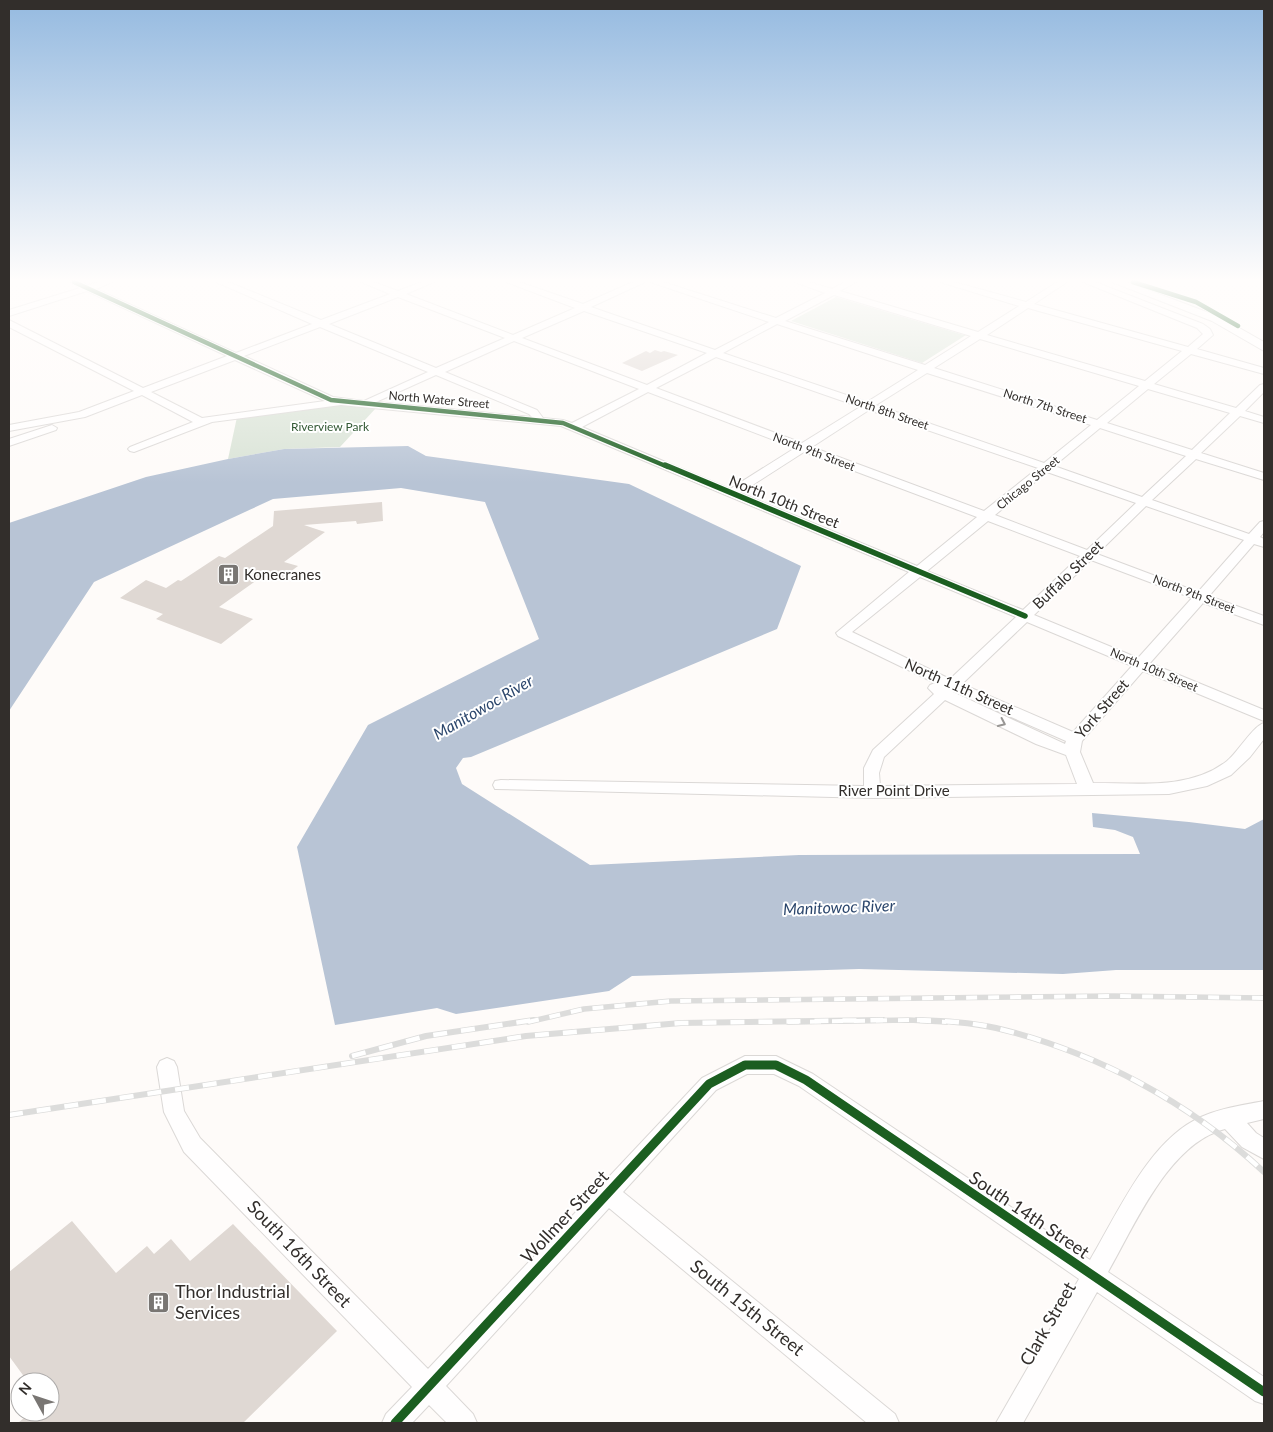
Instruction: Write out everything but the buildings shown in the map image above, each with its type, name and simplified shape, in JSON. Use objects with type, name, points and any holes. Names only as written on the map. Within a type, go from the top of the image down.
[{"type":"street","points":[[58,349],[201,422]]},
{"type":"street","points":[[220,349],[331,400],[341,402]]},
{"type":"street","points":[[9,443],[255,349]]},
{"type":"street","points":[[381,349],[533,412],[538,417],[536,420]]},
{"type":"street","points":[[366,404],[489,349]]},
{"type":"street","name":"North 9th Street","points":[[542,349],[1264,621]]},
{"type":"street","name":"North 8th Street","points":[[703,349],[1258,541]]},
{"type":"street","points":[[573,427],[723,349]]},
{"type":"street","name":"North 7th Street","points":[[863,349],[1264,476]]},
{"type":"street","points":[[730,494],[958,349]]},
{"type":"street","points":[[1023,349],[1264,420]]},
{"type":"street","points":[[1186,349],[1264,371]]},
{"type":"street","name":"Chicago Street","points":[[843,634],[1190,350]]},
{"type":"street","name":"Buffalo Street","points":[[873,792],[870,777],[871,766],[878,754],[1264,387]]},
{"type":"street","name":"North Water Street","points":[[134,449],[210,419],[341,402],[536,420]]},
{"type":"street","points":[[9,415],[16,420],[14,427],[76,416]]},
{"type":"street","name":"North 10th Street","points":[[536,420],[563,423],[573,427],[1264,716]]},
{"type":"street","name":"York Street","points":[[1088,790],[1074,745],[1201,597],[1258,541],[1264,525]]},
{"type":"street","name":"North 11th Street","points":[[843,634],[917,670],[927,682],[948,689],[1050,744],[1074,745]]},
{"type":"street","name":"River Point Drive","points":[[501,784],[873,792],[1169,788],[1187,786],[1232,768],[1245,756],[1264,728]]},
{"type":"street","name":"Wollmer Street","points":[[395,1423],[709,1084],[745,1065],[776,1065]]},
{"type":"street","name":"South 14th Street","points":[[776,1065],[806,1080],[1264,1392]]},
{"type":"street","name":"South 16th Street","points":[[167,1067],[174,1112],[192,1145],[464,1423]]},
{"type":"street","name":"Clark Street","points":[[1008,1423],[1154,1171],[1181,1141],[1207,1124],[1264,1110]]},
{"type":"street","points":[[1230,1119],[1250,1140],[1264,1149]]},
{"type":"street","name":"South 15th Street","points":[[607,1194],[886,1423]]},
{"type":"green space","points":[[878,349],[944,349],[922,363]]},
{"type":"green space","name":"Riverview Park","points":[[338,405],[376,408],[340,447],[284,449],[228,459],[237,417]]},
{"type":"water","name":"Manitowoc River","points":[[408,446],[426,456],[629,484],[801,566],[777,629],[471,757],[463,758],[456,768],[462,784],[590,865],[799,855],[1140,854],[1133,837],[1115,830],[1093,827],[1092,813],[1245,829],[1264,819],[1264,970],[1116,970],[1063,974],[859,969],[632,976],[609,991],[456,1014],[437,1008],[335,1025],[297,847],[368,725],[539,639],[485,502],[401,488],[273,499],[94,582],[9,711],[9,523],[146,477],[228,459],[284,449]]},
{"type":"railway","points":[[528,1022],[584,1009],[671,1001],[1113,996],[1264,998]]},
{"type":"railway","points":[[352,1056],[426,1036],[534,1020]]},
{"type":"railway","points":[[9,1115],[526,1036],[681,1023],[883,1020]]},
{"type":"railway","points":[[788,1022],[909,1020],[946,1022]]},
{"type":"railway","points":[[917,1020],[947,1021],[996,1028],[1033,1038],[1105,1066],[1173,1102],[1205,1123],[1264,1172]]},
{"type":"cycle path","points":[[220,349],[331,400],[563,423],[1025,616]]},
{"type":"cycle path","points":[[395,1423],[709,1084],[745,1065],[776,1065],[806,1080],[1264,1392]]},
{"type":"place","name":"Konecranes","points":[[228,575]]},
{"type":"place","name":"Thor Industrial Services","points":[[159,1302]]}]
